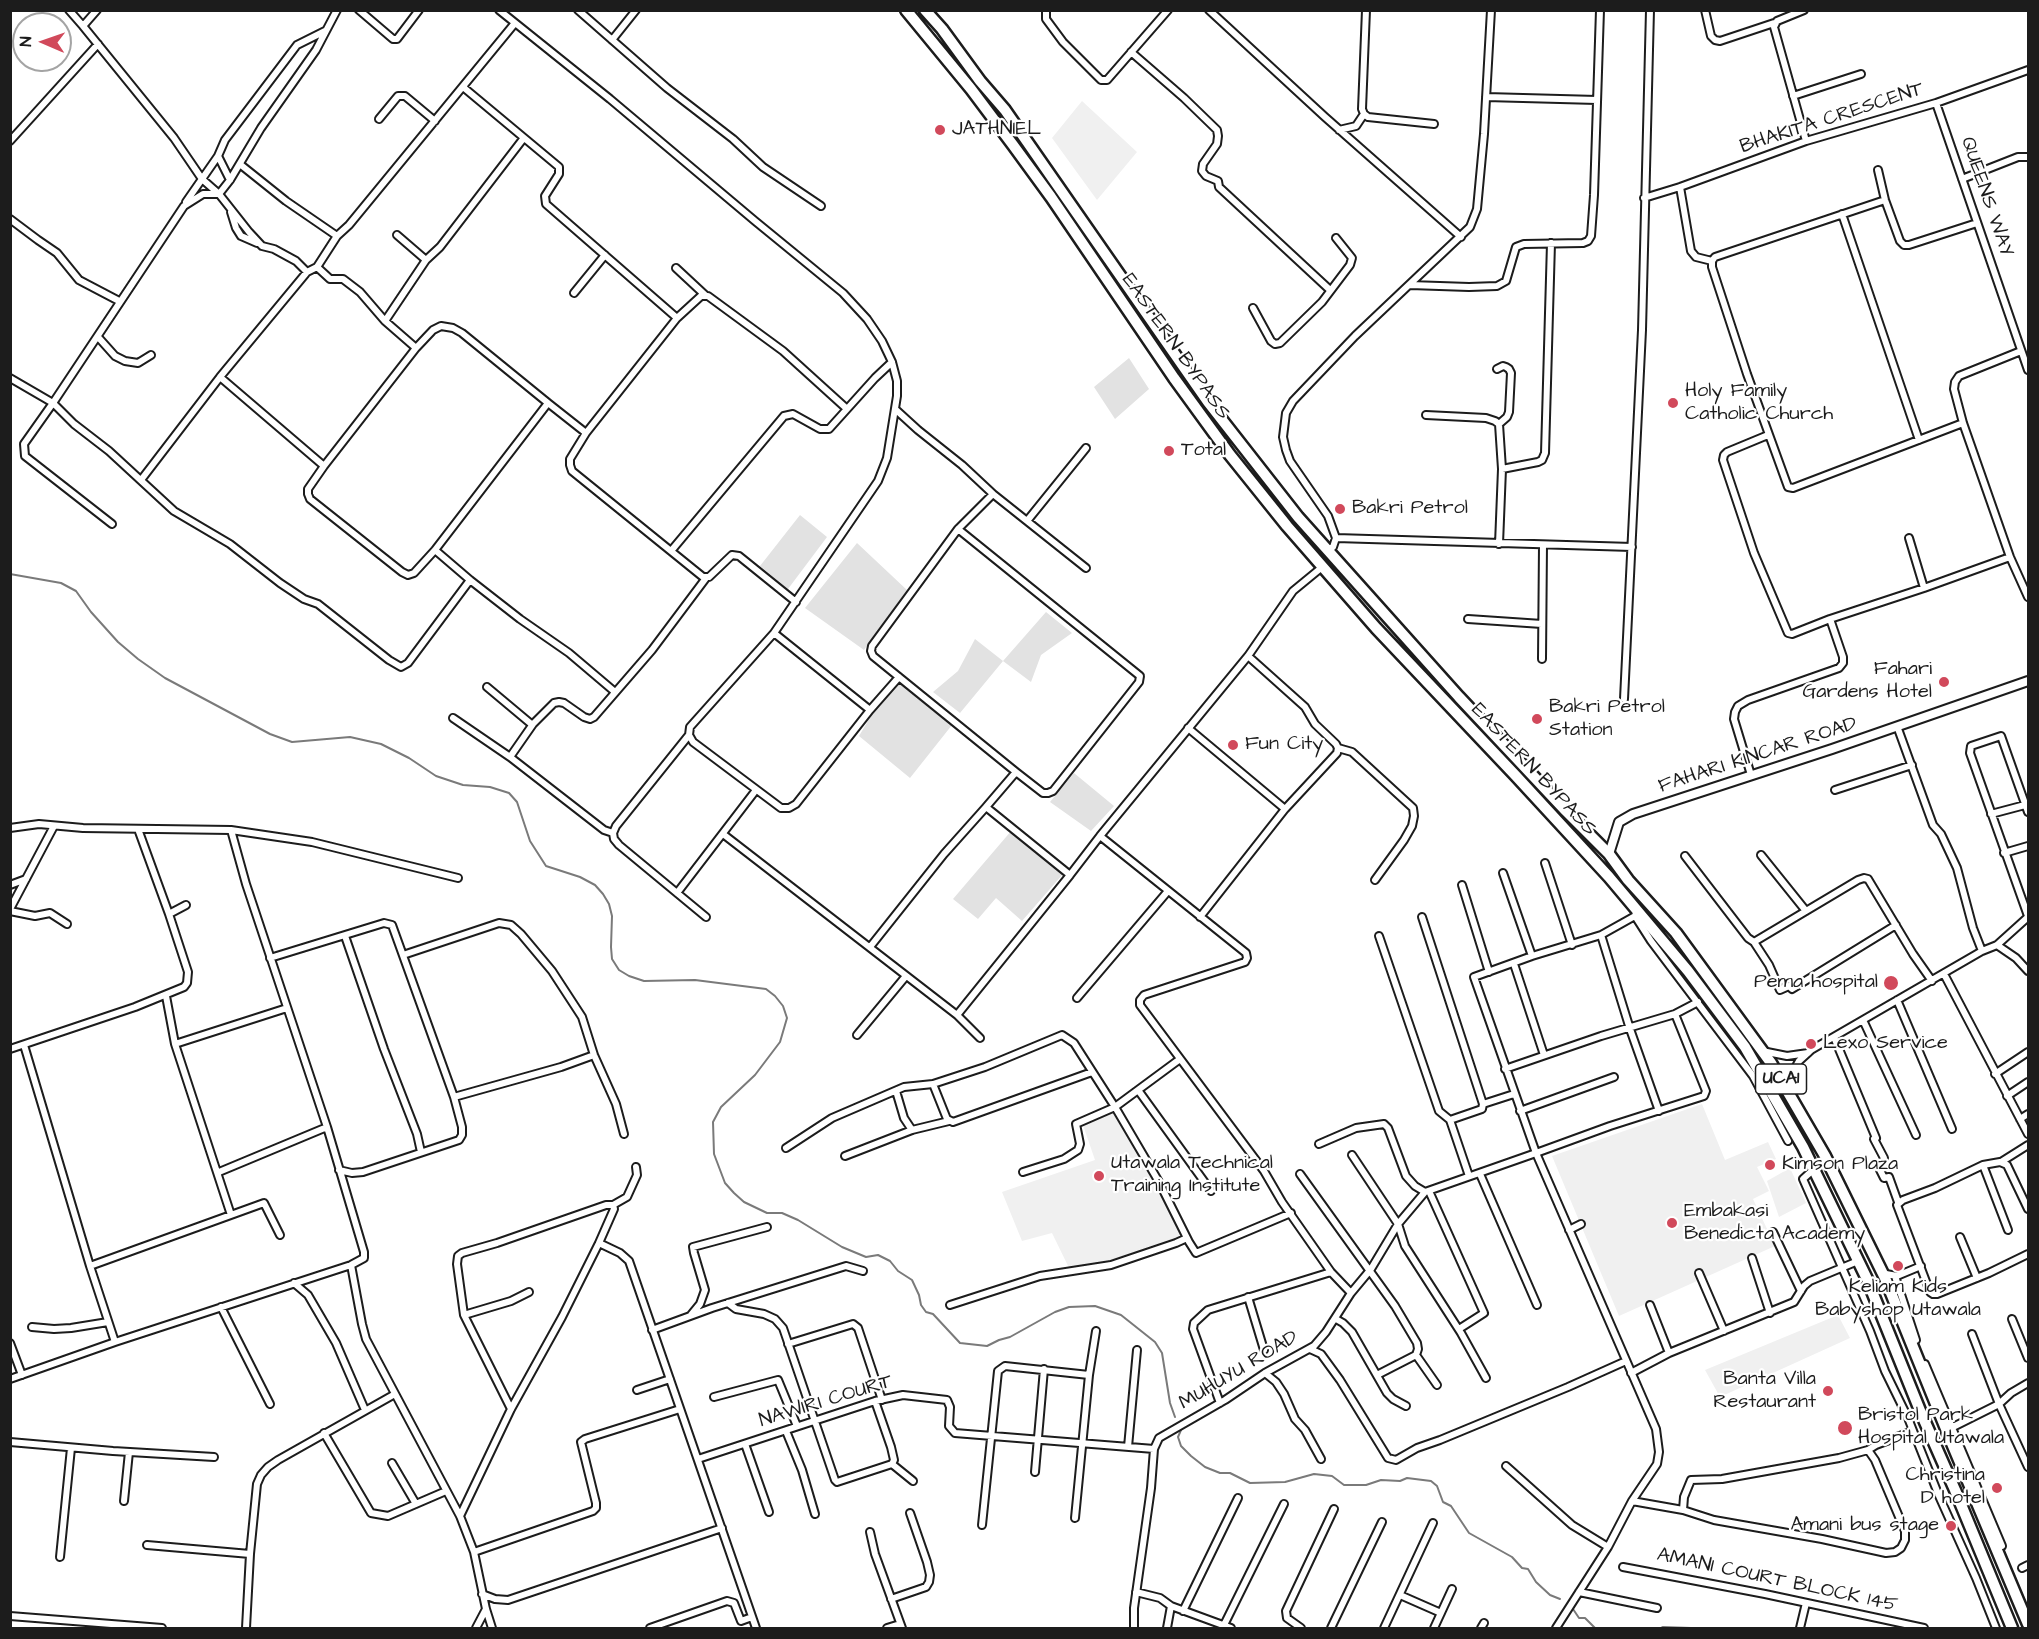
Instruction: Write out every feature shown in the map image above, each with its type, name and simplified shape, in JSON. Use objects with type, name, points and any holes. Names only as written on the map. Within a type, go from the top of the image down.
[{"type":"main road","name":"EASTERN BYPASS","points":[[906,10],[1014,145],[1202,418],[1321,568],[1580,846],[1738,1038],[1773,1093],[1814,1169],[1858,1261],[2012,1629]]},
{"type":"main road","name":"EASTERN BYPASS","points":[[925,10],[1024,136],[1208,402],[1298,517],[1431,663],[1459,698],[1609,854],[1628,880],[1676,933],[1762,1051],[1825,1156],[1890,1277],[1895,1304],[1949,1428],[2028,1623]]},
{"type":"main road","points":[[1580,846],[1591,836]]},
{"type":"main road","points":[[1879,1309],[1895,1304]]},
{"type":"street","points":[[69,10],[174,138],[202,179],[219,194],[262,246],[274,249],[296,261],[307,272]]},
{"type":"street","points":[[83,26],[97,10]]},
{"type":"street","points":[[219,194],[241,165],[261,128],[310,59],[337,10]]},
{"type":"street","points":[[359,10],[393,39],[397,39],[419,10]]},
{"type":"street","points":[[500,10],[843,293],[867,319],[882,341],[892,362],[897,381],[895,409],[886,458],[878,482],[774,633],[690,727],[689,735],[616,826],[613,833],[619,845],[706,917]]},
{"type":"street","points":[[578,10],[667,88],[763,167],[821,206]]},
{"type":"street","points":[[612,40],[636,10]]},
{"type":"street","points":[[1046,10],[1046,19],[1058,36],[1101,80],[1107,80],[1168,10]]},
{"type":"street","points":[[1209,10],[1339,130],[1461,237]]},
{"type":"street","points":[[1366,10],[1362,109],[1364,114],[1368,117],[1434,124]]},
{"type":"street","points":[[1326,550],[1333,547],[1335,538],[1328,516],[1290,461],[1283,437],[1286,413],[1293,401],[1355,336],[1470,227],[1477,209],[1491,10]]},
{"type":"street","points":[[1409,285],[1497,286],[1506,280],[1516,248],[1524,244],[1588,241],[1591,236],[1600,10]]},
{"type":"street","points":[[1624,699],[1642,330],[1650,10]]},
{"type":"street","points":[[1705,10],[1711,36],[1720,41],[1774,23],[1804,10]]},
{"type":"street","points":[[141,480],[220,377],[307,272],[317,267],[337,236],[349,225],[515,23]]},
{"type":"street","points":[[1774,23],[1806,141]]},
{"type":"street","points":[[112,524],[27,458],[24,453],[24,444],[218,156],[230,133],[297,45],[325,31]]},
{"type":"street","points":[[10,141],[98,44]]},
{"type":"street","points":[[1131,52],[1217,130],[1217,144],[1203,164],[1202,171],[1206,176],[1218,181],[1219,187],[1330,290]]},
{"type":"street","name":"BHAKITA CRESCENT","points":[[1644,198],[1806,141],[1936,103],[2028,70]]},
{"type":"street","points":[[1794,96],[1861,74]]},
{"type":"street","points":[[463,87],[559,167],[560,170],[545,196],[546,204],[677,318]]},
{"type":"street","points":[[379,120],[398,96],[405,96],[435,121]]},
{"type":"street","points":[[1486,97],[1597,100]]},
{"type":"street","name":"QUEENS WAY","points":[[1936,103],[2028,370]]},
{"type":"street","points":[[1339,130],[1356,126],[1364,114]]},
{"type":"street","points":[[385,321],[426,260],[440,247],[523,139]]},
{"type":"street","points":[[218,156],[230,180]]},
{"type":"street","points":[[1962,179],[2018,158],[2028,157]]},
{"type":"street","points":[[241,165],[286,201],[337,236]]},
{"type":"street","points":[[1878,170],[1885,200],[1900,241],[1904,244],[1909,245],[1977,223]]},
{"type":"street","points":[[1680,187],[1691,251],[1696,257],[1712,261]]},
{"type":"street","points":[[184,206],[203,194],[219,194]]},
{"type":"street","points":[[1885,200],[1715,257],[1712,261],[1712,267],[1768,435],[1785,483],[1788,487],[1793,488],[1963,423]]},
{"type":"street","points":[[1842,214],[1919,440]]},
{"type":"street","points":[[10,219],[57,253],[79,280],[119,302]]},
{"type":"street","points":[[397,235],[426,260]]},
{"type":"street","points":[[1253,308],[1271,341],[1275,344],[1280,343],[1322,302],[1352,261],[1336,238]]},
{"type":"street","points":[[1502,469],[1538,462],[1542,460],[1545,453],[1551,243]]},
{"type":"street","points":[[574,293],[604,255]]},
{"type":"street","points":[[317,267],[330,279],[343,279],[360,292],[385,321],[416,348]]},
{"type":"street","points":[[676,268],[705,295],[783,351],[847,409]]},
{"type":"street","points":[[705,295],[677,318],[586,433],[570,459],[570,465],[572,471],[706,578]]},
{"type":"street","points":[[548,403],[435,550],[414,573],[408,575],[402,572],[310,499],[308,489],[324,466],[416,348],[433,330],[441,326],[453,328],[462,333],[586,433]]},
{"type":"street","points":[[98,337],[115,356],[125,361],[138,363],[151,355]]},
{"type":"street","points":[[2021,351],[1959,376],[1954,390],[1963,423],[2010,557],[2028,597]]},
{"type":"street","points":[[671,551],[784,416],[793,414],[824,430],[829,429],[892,362]]},
{"type":"street","points":[[1497,369],[1503,366],[1511,373],[1509,412],[1499,424]]},
{"type":"street","points":[[220,377],[324,466]]},
{"type":"street","points":[[10,378],[53,403],[174,511],[230,544],[280,583],[318,604],[401,667],[408,663],[470,580]]},
{"type":"street","points":[[895,409],[962,465],[993,495],[1086,568]]},
{"type":"street","points":[[1425,415],[1486,418],[1499,424],[1502,469],[1498,544]]},
{"type":"street","points":[[1768,435],[1724,455],[1723,460],[1754,553],[1785,631],[1788,633],[2010,557]]},
{"type":"street","points":[[1027,521],[1086,448]]},
{"type":"street","points":[[958,529],[1140,676],[1139,682],[1053,791],[1043,793],[873,656],[872,646],[958,529],[993,495]]},
{"type":"street","points":[[1335,538],[1632,547]]},
{"type":"street","points":[[1909,538],[1924,588]]},
{"type":"street","points":[[1542,659],[1543,545]]},
{"type":"street","points":[[435,550],[520,619],[569,653],[615,692]]},
{"type":"street","points":[[510,757],[533,724],[554,703],[564,703],[584,717],[590,719],[594,717],[652,651],[706,578],[732,555],[739,556],[795,602]]},
{"type":"street","points":[[957,1015],[1248,656],[1293,591],[1321,568]]},
{"type":"street","points":[[1468,619],[1542,624]]},
{"type":"street","points":[[1751,776],[1734,719],[1738,706],[1748,700],[1839,668],[1843,663],[1843,657],[1830,619]]},
{"type":"street","points":[[774,633],[870,710]]},
{"type":"street","points":[[1248,656],[1305,707],[1315,724],[1338,748],[1352,752],[1413,808],[1412,826],[1375,880]]},
{"type":"street","points":[[689,735],[693,742],[756,790],[781,808],[789,808],[796,804],[899,677]]},
{"type":"street","name":"FAHARI KINCAR ROAD","points":[[1609,854],[1619,822],[1633,814],[2028,681]]},
{"type":"street","points":[[487,687],[533,724]]},
{"type":"street","points":[[453,718],[510,757],[604,830],[613,833]]},
{"type":"street","points":[[1897,726],[1933,825],[1941,834],[1957,868],[1973,928],[1982,951]]},
{"type":"street","points":[[1188,728],[1285,809]]},
{"type":"street","points":[[1773,1093],[1785,1086],[1799,1061],[1809,1052],[1982,951],[1997,945],[2028,916],[2004,853],[1970,749],[1974,744],[1998,736],[2002,738],[2028,813]]},
{"type":"street","points":[[1200,917],[1285,809],[1332,758],[1338,748]]},
{"type":"street","points":[[1835,790],[1912,765]]},
{"type":"street","points":[[870,947],[944,854],[1016,772]]},
{"type":"street","points":[[677,893],[756,790]]},
{"type":"street","points":[[1991,814],[2025,805]]},
{"type":"street","points":[[986,807],[1070,875]]},
{"type":"street","points":[[10,828],[39,824],[138,829],[231,830],[312,842],[458,878]]},
{"type":"street","points":[[54,826],[10,910],[34,916],[50,913],[67,924]]},
{"type":"street","points":[[10,1049],[166,996],[184,987],[188,978],[185,960],[138,829]]},
{"type":"street","points":[[10,1379],[294,1282],[351,1265],[363,1257],[364,1252],[327,1127],[246,884],[231,830]]},
{"type":"street","points":[[723,834],[957,1015],[980,1038]]},
{"type":"street","points":[[1100,836],[1246,953],[1245,962],[1144,995],[1140,1000],[1140,1005],[1264,1171],[1282,1202],[1330,1272],[1351,1293]]},
{"type":"street","points":[[2004,853],[2028,846]]},
{"type":"street","points":[[1761,855],[1806,911]]},
{"type":"street","points":[[1685,856],[1748,938],[1754,942],[1769,965],[1780,990],[1789,986],[1792,989],[1896,925]]},
{"type":"street","points":[[1545,863],[1572,945]]},
{"type":"street","points":[[1503,873],[1532,956]]},
{"type":"street","points":[[1754,942],[1864,878],[1868,879],[1932,981]]},
{"type":"street","points":[[10,885],[26,879]]},
{"type":"street","points":[[1462,885],[1489,972]]},
{"type":"street","points":[[1077,998],[1168,891]]},
{"type":"street","points":[[169,914],[186,905]]},
{"type":"street","points":[[1556,1629],[1608,1547],[1632,1501],[1657,1464],[1659,1452],[1656,1430],[1536,1153],[1474,978],[1532,956],[1601,935],[1636,913]]},
{"type":"street","points":[[1422,917],[1483,1104],[1482,1109],[1450,1120]]},
{"type":"street","points":[[270,958],[384,923],[392,925],[454,1096],[462,1127],[459,1140],[363,1172],[352,1173],[339,1170]]},
{"type":"street","points":[[402,955],[499,923],[511,925],[521,933],[552,971],[582,1017],[594,1055],[616,1104],[624,1134]]},
{"type":"street","points":[[1601,935],[1630,1029],[1659,1111]]},
{"type":"street","points":[[345,936],[384,1049],[417,1134],[421,1152]]},
{"type":"street","points":[[1379,936],[1439,1111],[1450,1120],[1469,1176]]},
{"type":"street","points":[[1997,945],[2016,958],[2028,970]]},
{"type":"street","points":[[1514,964],[1544,1055]]},
{"type":"street","points":[[1944,974],[2028,1134]]},
{"type":"street","points":[[1684,975],[1698,1002],[1760,1087],[1788,1141]]},
{"type":"street","points":[[857,1035],[906,976]]},
{"type":"street","points":[[166,996],[175,1044],[219,1172],[231,1215]]},
{"type":"street","points":[[1897,1000],[1952,1129]]},
{"type":"street","points":[[1505,1069],[1601,1036],[1675,1014],[1698,1002]]},
{"type":"street","points":[[175,1044],[287,1008]]},
{"type":"street","name":"MUHUYU ROAD","points":[[1154,1449],[1159,1438],[1166,1433],[1220,1403],[1265,1373],[1310,1349],[1336,1319],[1351,1293],[1371,1269],[1398,1224],[1427,1192],[1610,1126],[1704,1096],[1706,1094],[1675,1014]]},
{"type":"street","points":[[1863,1020],[1916,1135]]},
{"type":"street","points":[[786,1148],[832,1118],[904,1087],[933,1084],[985,1067],[1062,1035],[1074,1043],[1115,1107],[1159,1182],[1196,1253],[1291,1213]]},
{"type":"street","points":[[1834,1037],[1876,1138],[1874,1139],[1884,1158],[1880,1170],[1884,1178],[1889,1178],[1898,1202],[1898,1211],[1930,1292],[1937,1294],[2028,1254]]},
{"type":"street","points":[[24,1045],[115,1342]]},
{"type":"street","points":[[1762,1051],[1787,1056],[1809,1052]]},
{"type":"street","points":[[1995,1074],[2028,1052]]},
{"type":"street","points":[[454,1096],[561,1067],[594,1055]]},
{"type":"street","points":[[1023,1172],[1064,1159],[1078,1150],[1080,1144],[1076,1124],[1115,1107],[1180,1059]]},
{"type":"street","points":[[845,1156],[912,1130],[953,1122],[1092,1072]]},
{"type":"street","points":[[1520,1111],[1614,1077]]},
{"type":"street","points":[[2007,1096],[2028,1082]]},
{"type":"street","points":[[933,1084],[950,1121]]},
{"type":"street","points":[[1138,1090],[1211,1191]]},
{"type":"street","points":[[896,1091],[904,1118],[912,1130]]},
{"type":"street","points":[[1483,1104],[1514,1094]]},
{"type":"street","points":[[2020,1119],[2028,1114]]},
{"type":"street","points":[[1319,1144],[1356,1128],[1384,1124],[1388,1128],[1406,1176],[1415,1186],[1427,1192],[1484,1313],[1458,1329]]},
{"type":"street","points":[[219,1172],[327,1127]]},
{"type":"street","points":[[1898,1202],[1935,1188],[1983,1165],[2000,1162],[2028,1145]]},
{"type":"street","points":[[1352,1155],[1398,1224],[1410,1255],[1458,1329],[1486,1378]]},
{"type":"street","points":[[2000,1162],[2007,1165],[2028,1209]]},
{"type":"street","points":[[1983,1165],[2008,1230]]},
{"type":"street","points":[[511,1409],[464,1315],[457,1264],[458,1256],[606,1205],[613,1205],[627,1197],[637,1175],[636,1167]]},
{"type":"street","points":[[1814,1169],[1803,1179],[1885,1371],[1908,1418],[1996,1629]]},
{"type":"street","points":[[1483,1173],[1537,1305]]},
{"type":"street","points":[[1300,1174],[1371,1269],[1417,1343],[1416,1355],[1377,1375]]},
{"type":"street","points":[[90,1266],[264,1203],[280,1235]]},
{"type":"street","points":[[459,1516],[511,1409],[562,1317],[599,1242],[614,1209],[613,1205]]},
{"type":"street","points":[[1569,1230],[1581,1224]]},
{"type":"street","points":[[690,1316],[705,1290],[693,1247],[766,1227]]},
{"type":"street","points":[[1773,1232],[1802,1291]]},
{"type":"street","points":[[1960,1237],[1977,1278]]},
{"type":"street","points":[[950,1305],[1040,1276],[1111,1265],[1187,1238]]},
{"type":"street","points":[[599,1242],[620,1253],[629,1261],[756,1629]]},
{"type":"street","points":[[1752,1258],[1770,1313]]},
{"type":"street","points":[[1631,1373],[1669,1353],[1794,1302],[1810,1281],[1858,1261]]},
{"type":"street","points":[[351,1265],[366,1339],[459,1516],[474,1552],[492,1629]]},
{"type":"street","points":[[652,1330],[728,1303],[846,1266],[863,1271]]},
{"type":"street","points":[[1921,1266],[1890,1277],[1949,1428],[2002,1546]]},
{"type":"street","points":[[1220,1403],[1192,1326],[1208,1310],[1330,1272]]},
{"type":"street","points":[[1700,1273],[1724,1331]]},
{"type":"street","points":[[294,1282],[308,1295],[336,1344],[365,1410]]},
{"type":"street","points":[[464,1315],[511,1301],[529,1292]]},
{"type":"street","points":[[1248,1297],[1264,1350]]},
{"type":"street","points":[[728,1303],[736,1309],[764,1314],[775,1319],[783,1328],[837,1482],[892,1464]]},
{"type":"street","points":[[1650,1305],[1669,1353]]},
{"type":"street","points":[[221,1307],[270,1404]]},
{"type":"street","points":[[1336,1319],[1352,1332],[1387,1392],[1393,1399],[1406,1406]]},
{"type":"street","points":[[2012,1319],[2028,1358]]},
{"type":"street","points":[[32,1327],[71,1328],[108,1322]]},
{"type":"street","points":[[788,1344],[853,1324],[858,1328],[891,1447],[894,1460],[892,1464]]},
{"type":"street","points":[[1075,1518],[1089,1376],[1096,1331]]},
{"type":"street","points":[[1972,1334],[1999,1404],[2028,1467]]},
{"type":"street","points":[[10,1343],[22,1375]]},
{"type":"street","points":[[1310,1349],[1322,1354],[1388,1458],[1396,1460],[1417,1448],[1626,1361]]},
{"type":"street","points":[[1128,1447],[1137,1350]]},
{"type":"street","points":[[1416,1355],[1437,1385]]},
{"type":"street","points":[[982,1525],[998,1371],[1005,1366],[1089,1376]]},
{"type":"street","points":[[1035,1472],[1044,1369]]},
{"type":"street","points":[[1265,1373],[1276,1382],[1284,1394],[1295,1419],[1305,1430],[1321,1460]]},
{"type":"street","points":[[637,1390],[669,1379]]},
{"type":"street","points":[[714,1397],[778,1380],[798,1426]]},
{"type":"street","points":[[1949,1428],[1999,1404],[2011,1393],[2028,1383]]},
{"type":"street","points":[[246,1629],[256,1484],[261,1475],[278,1460],[395,1394]]},
{"type":"street","name":"NAWIRI COURT","points":[[698,1459],[878,1400],[903,1395],[947,1400],[950,1407],[949,1426],[955,1433],[1154,1449]]},
{"type":"street","points":[[474,1552],[593,1511],[596,1503],[581,1442],[680,1409]]},
{"type":"street","points":[[1908,1418],[1921,1413]]},
{"type":"street","points":[[786,1431],[802,1470],[815,1514]]},
{"type":"street","points":[[1683,1510],[1683,1497],[1691,1480],[1722,1479],[1795,1467],[1868,1450],[1913,1431]]},
{"type":"street","points":[[324,1433],[370,1513],[388,1516],[446,1491]]},
{"type":"street","points":[[10,1442],[129,1452],[214,1456]]},
{"type":"street","points":[[745,1444],[768,1512]]},
{"type":"street","points":[[60,1557],[71,1448]]},
{"type":"street","points":[[1134,1629],[1136,1592],[1151,1488],[1154,1449]]},
{"type":"street","points":[[1632,1501],[1683,1510],[1714,1520],[1886,1553],[1895,1552],[1903,1545],[1905,1531],[1875,1460],[1868,1450]]},
{"type":"street","points":[[124,1501],[129,1452]]},
{"type":"street","points":[[392,1463],[416,1504]]},
{"type":"street","points":[[892,1464],[913,1481]]},
{"type":"street","points":[[1506,1466],[1572,1525],[1608,1547]]},
{"type":"street","points":[[1183,1611],[1238,1498]]},
{"type":"street","points":[[1224,1624],[1284,1504]]},
{"type":"street","points":[[1301,1629],[1287,1618],[1286,1611],[1334,1509]]},
{"type":"street","points":[[891,1599],[926,1587],[929,1582],[927,1562],[910,1513]]},
{"type":"street","points":[[1331,1629],[1382,1522]]},
{"type":"street","points":[[1384,1629],[1433,1523]]},
{"type":"street","points":[[482,1594],[495,1599],[508,1600],[722,1528]]},
{"type":"street","points":[[870,1532],[875,1554],[901,1626],[887,1629]]},
{"type":"street","points":[[147,1545],[250,1554]]},
{"type":"street","name":"AMANI COURT BLOCK 145","points":[[1623,1567],[1924,1629]]},
{"type":"street","points":[[1434,1629],[1452,1589]]},
{"type":"street","points":[[1136,1592],[1160,1598],[1171,1606],[1224,1624],[1232,1629]]},
{"type":"street","points":[[1579,1592],[1657,1608]]},
{"type":"street","points":[[1400,1595],[1441,1613]]},
{"type":"street","points":[[650,1629],[727,1601],[734,1602],[744,1629]]},
{"type":"street","name":"AMANI COURT BLOCK 145","points":[[1800,1629],[1806,1603]]},
{"type":"street","points":[[1167,1629],[1171,1606]]},
{"type":"street","points":[[476,1629],[486,1609]]},
{"type":"street","points":[[10,1616],[162,1629]]},
{"type":"street","points":[[741,1621],[752,1617]]},
{"type":"street","points":[[65,1629],[66,1621]]},
{"type":"shaded area","points":[[1082,101],[1137,152],[1097,200],[1052,138]]},
{"type":"shaded area","points":[[1129,358],[1149,389],[1115,419],[1094,387]]},
{"type":"shaded area","points":[[800,515],[827,537],[788,589],[760,566]]},
{"type":"shaded area","points":[[857,543],[907,590],[864,650],[805,608]]},
{"type":"shaded area","points":[[1046,612],[1072,633],[1041,655],[1031,682],[1003,661]]},
{"type":"shaded area","points":[[975,639],[1003,661],[960,713],[933,692],[958,671]]},
{"type":"shaded area","points":[[900,681],[952,725],[910,778],[859,736],[877,706]]},
{"type":"shaded area","points":[[1074,773],[1114,806],[1091,831],[1050,802]]},
{"type":"shaded area","points":[[1012,830],[1063,874],[1022,921],[996,898],[978,919],[953,899]]},
{"type":"shaded area","name":"Embakasi Benedicta Academy","points":[[1702,1104],[1725,1160],[1768,1142],[1776,1159],[1757,1167],[1769,1191],[1753,1199],[1775,1246],[1619,1316],[1552,1156]]},
{"type":"shaded area","name":"Utawala Technical Training Institute","points":[[1115,1111],[1184,1237],[1071,1272],[1052,1233],[1022,1241],[1002,1192],[1095,1160],[1083,1125]]},
{"type":"shaded area","points":[[1790,1168],[1806,1203],[1779,1217],[1767,1181]]},
{"type":"shaded area","points":[[1838,1315],[1850,1338],[1720,1397],[1705,1370]]},
{"type":"waterway","points":[[10,574],[61,583],[76,591],[118,642],[138,659],[165,678],[270,734],[292,742],[350,737],[381,744],[409,758],[436,776],[463,785],[490,787],[509,793],[517,802],[530,841],[546,866],[580,877],[595,885],[603,894],[612,916],[612,959],[619,970],[644,981],[695,980],[766,989],[783,1006],[787,1018],[780,1042],[755,1075],[721,1107],[713,1122],[714,1154],[725,1183],[734,1193],[744,1202],[767,1213],[782,1213],[798,1220],[842,1247],[866,1257],[878,1255],[890,1261],[898,1271],[912,1280],[926,1312],[933,1314],[960,1343],[987,1346],[1069,1307],[1095,1306],[1121,1315],[1155,1342],[1162,1353],[1170,1403],[1175,1417]]},
{"type":"waterway","points":[[1181,1430],[1178,1437],[1181,1446],[1205,1467],[1220,1473],[1230,1473],[1250,1483],[1285,1482],[1314,1474],[1332,1476],[1344,1485],[1366,1485],[1381,1480],[1400,1481],[1407,1478],[1431,1481],[1437,1486],[1443,1502],[1451,1506],[1469,1533],[1512,1557],[1522,1568],[1528,1569],[1536,1582],[1550,1595],[1560,1599]]},
{"type":"waterway","points":[[1573,1609],[1579,1618],[1585,1618],[1595,1628]]},
{"type":"waterway","points":[[1661,1628],[1691,1628]]},
{"type":"waterway","points":[[1696,1628],[1713,1628]]},
{"type":"place","name":"JATHNIEL","points":[[940,130]]},
{"type":"place","name":"Holy Family Catholic Church","points":[[1673,403]]},
{"type":"place","name":"Total","points":[[1169,451]]},
{"type":"place","name":"Bakri Petrol","points":[[1340,509]]},
{"type":"place","name":"Fahari Gardens Hotel","points":[[1944,682]]},
{"type":"place","name":"Bakri Petrol Station","points":[[1537,719]]},
{"type":"place","name":"Fun City","points":[[1233,745]]},
{"type":"place","name":"Pema hospital","points":[[1891,983]]},
{"type":"place","name":"Lexo Service","points":[[1811,1044]]},
{"type":"place","name":"Kimson Plaza","points":[[1770,1165]]},
{"type":"place","name":"Utawala Technical Training Institute","points":[[1099,1176]]},
{"type":"place","name":"Embakasi Benedicta Academy","points":[[1672,1223]]},
{"type":"place","name":"Keliam Kids Babyshop Utawala","points":[[1898,1266]]},
{"type":"place","name":"Banta Villa Restaurant","points":[[1828,1391]]},
{"type":"place","name":"Bristol Park Hospital Utawala","points":[[1845,1428]]},
{"type":"place","name":"Christina D hotel","points":[[1997,1488]]},
{"type":"place","name":"Amani bus stage","points":[[1951,1526]]}]
